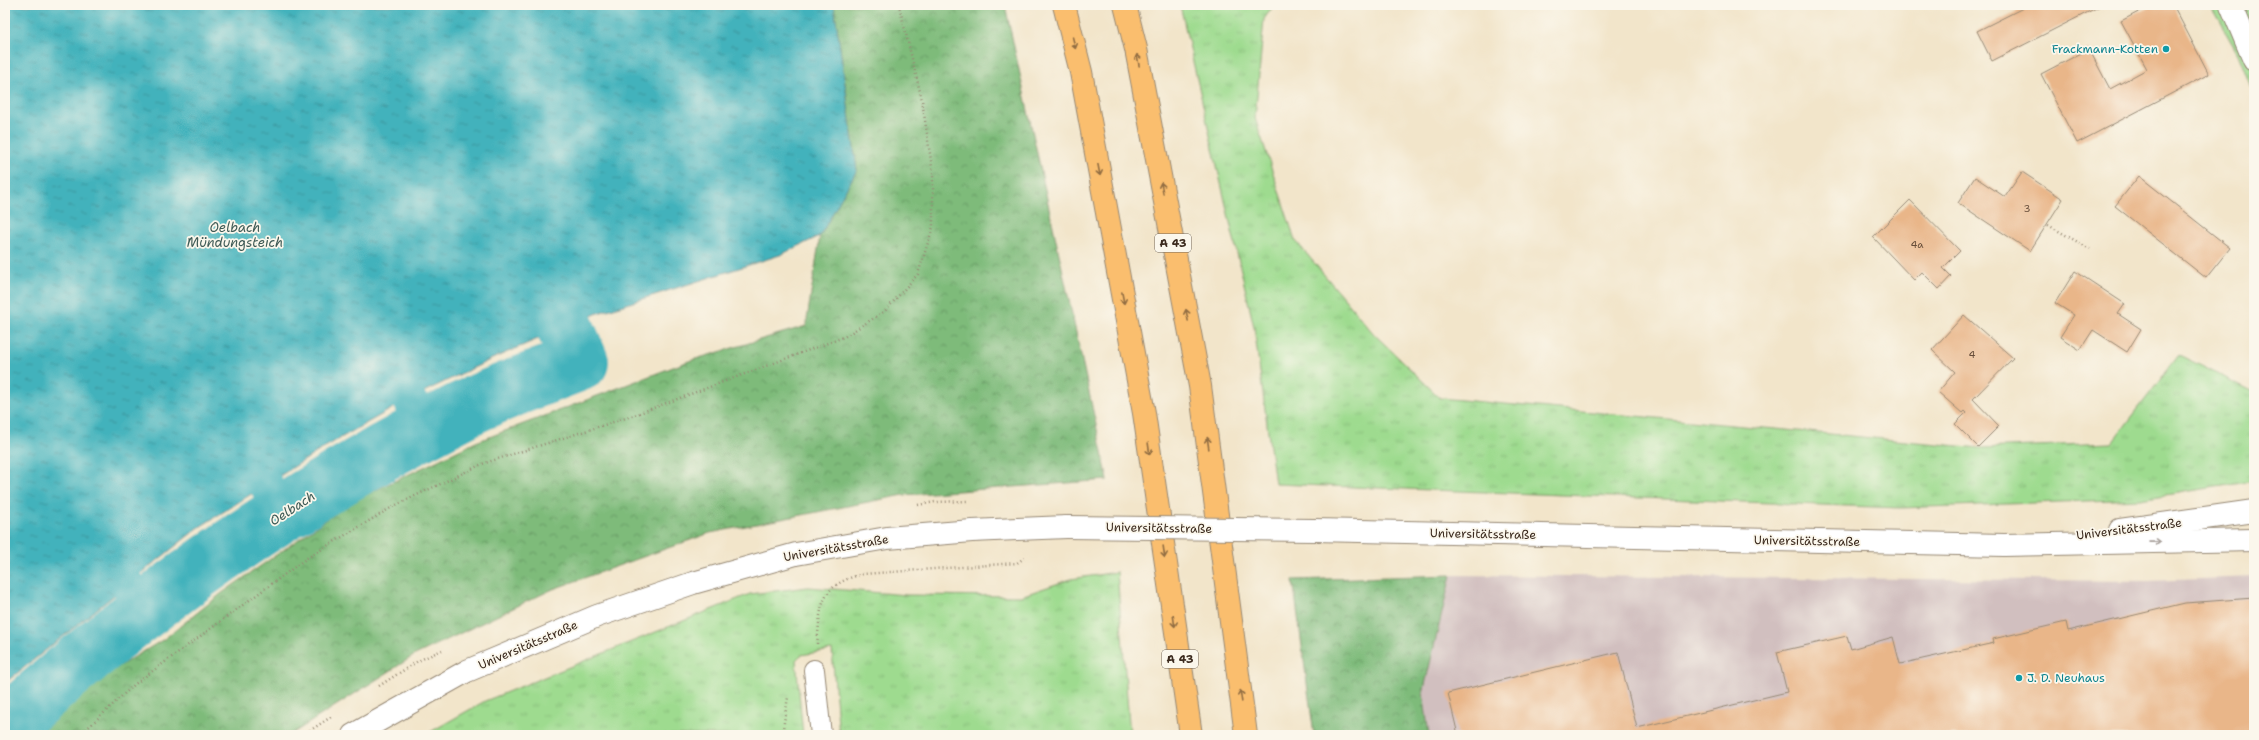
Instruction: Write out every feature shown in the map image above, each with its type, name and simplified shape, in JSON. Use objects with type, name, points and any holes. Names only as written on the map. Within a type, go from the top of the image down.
[{"type":"highway","name":"A 43","points":[[1064,5],[1081,72],[1144,413],[1190,735]]},
{"type":"highway","name":"A 43","points":[[1125,5],[1136,49],[1200,386],[1246,735]]},
{"type":"street","points":[[2231,5],[2254,60]]},
{"type":"street","name":"Universitätsstraße","points":[[2004,545],[2159,526],[2254,511]]},
{"type":"street","name":"Universitätsstraße","points":[[353,735],[467,671],[596,616],[693,583],[796,554],[887,538],[972,531],[1067,527],[1314,530],[2004,545],[2254,540]]},
{"type":"lane","points":[[814,670],[821,735]]},
{"type":"path","points":[[80,735],[135,684],[308,558],[394,506],[482,464],[629,417],[844,337],[885,311],[918,274],[933,227],[933,174],[922,100],[899,5]]},
{"type":"path","points":[[2048,225],[2090,249]]},
{"type":"path","points":[[814,670],[821,608],[827,593],[844,579],[863,574],[1018,563],[1030,554]]},
{"type":"shaded area","name":"J. D. Neuhaus","points":[[1451,575],[2148,581],[2254,577],[2254,735],[1425,735],[1423,693]]},
{"type":"green space","points":[[834,5],[1005,5],[1108,480],[904,495],[710,533],[553,589],[415,655],[290,735],[38,735],[105,675],[164,639],[222,593],[353,501],[476,442],[689,361],[806,326],[820,236],[857,170]]},
{"type":"green space","points":[[1180,5],[1274,5],[1264,19],[1255,118],[1295,240],[1374,334],[1440,398],[1981,448],[2112,443],[2179,355],[2254,392],[2254,481],[2140,499],[1900,508],[1275,484],[1254,327]]},
{"type":"green space","points":[[2210,5],[2254,5],[2254,95],[2238,54]]},
{"type":"green space","points":[[1117,572],[1130,735],[839,735],[832,650],[801,655],[796,660],[803,735],[425,735],[485,701],[750,594],[808,587],[907,595],[1021,596],[1071,579]]},
{"type":"green space","points":[[1451,575],[1423,693],[1429,735],[1314,735],[1293,580]]},
{"type":"water","name":"Oelbach Mündungsteich","points":[[5,5],[834,5],[857,170],[820,236],[780,255],[598,313],[494,358],[409,399],[330,444],[198,528],[5,683]]},
{"type":"building","points":[[2029,5],[2102,5],[1992,61],[1977,31]]},
{"type":"building","points":[[2152,5],[2173,5],[2209,74],[2077,143],[2041,74],[2089,49],[2110,89],[2147,69],[2121,21]]},
{"type":"building","points":[[2022,172],[2063,199],[2030,251],[1958,203],[1975,177],[2005,197]]},
{"type":"building","points":[[2139,176],[2230,248],[2206,278],[2115,206]]},
{"type":"building","points":[[1910,200],[1960,251],[1943,268],[1951,276],[1939,289],[1922,272],[1914,280],[1873,237]]},
{"type":"building","points":[[2075,271],[2125,304],[2118,314],[2141,329],[2127,352],[2093,330],[2080,350],[2060,337],[2074,315],[2055,303]]},
{"type":"building","points":[[1964,315],[2013,358],[1973,399],[1999,426],[1978,447],[1955,424],[1966,413],[1964,411],[1962,413],[1938,392],[1955,372],[1932,350]]},
{"type":"building","name":"J. D. Neuhaus","points":[[2254,598],[2254,735],[1458,735],[1448,693],[1618,652],[1637,728],[1787,692],[1777,652],[1847,636],[1851,649],[1893,637],[1900,664],[1994,643],[1993,639],[2066,622],[2068,631],[2185,603]]},
{"type":"waterway","name":"Oelbach","points":[[5,726],[57,681],[165,594],[279,515],[398,444],[459,412],[504,392],[580,362],[565,327]]},
{"type":"waterway","points":[[409,399],[426,429]]},
{"type":"waterway","points":[[266,485],[283,513]]},
{"type":"waterway","points":[[127,583],[143,612]]},
{"type":"waterway","points":[[5,705],[13,719]]},
{"type":"place","name":"Frackmann-Kotten","points":[[2166,49]]},
{"type":"place","name":"J. D. Neuhaus","points":[[2019,678]]}]
